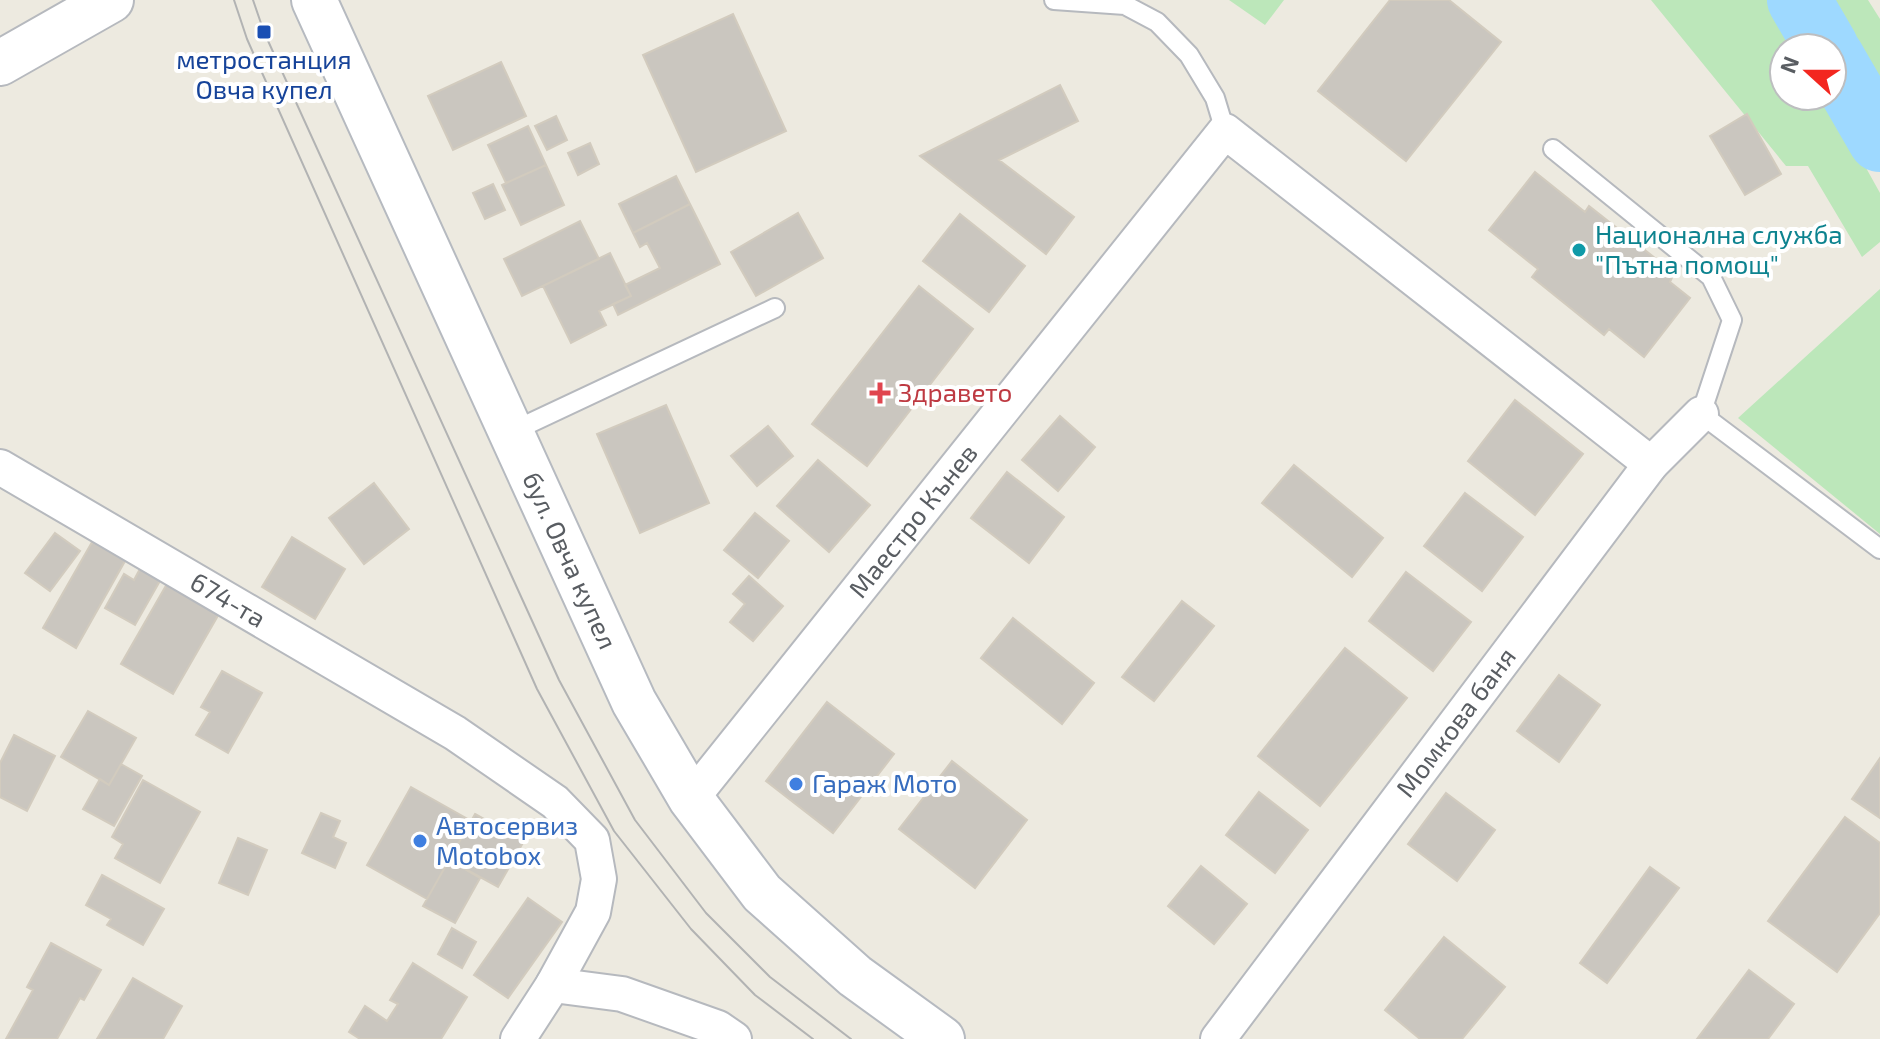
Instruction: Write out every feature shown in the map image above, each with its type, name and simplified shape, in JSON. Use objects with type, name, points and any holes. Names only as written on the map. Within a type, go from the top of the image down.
[{"type":"main road","points":[[0,63],[111,0]]},
{"type":"main road","name":"бул. Овча купел","points":[[314,0],[634,702],[691,799],[762,893],[855,976],[942,1039]]},
{"type":"street","points":[[1225,131],[1651,464]]},
{"type":"street","name":"Маестро Кънев","points":[[691,799],[1225,131]]},
{"type":"street","name":"Момкова баня","points":[[1218,1039],[1651,464],[1701,414]]},
{"type":"street","name":"674-та","points":[[0,467],[455,733],[555,802],[592,840],[599,879],[593,912],[553,985]]},
{"type":"street","points":[[518,1039],[553,985],[622,994],[718,1028],[734,1039]]},
{"type":"lane","points":[[1054,0],[1125,5],[1157,22],[1189,55],[1215,98],[1225,131]]},
{"type":"lane","points":[[1553,149],[1711,277],[1732,320],[1701,414],[1880,549]]},
{"type":"lane","points":[[511,432],[775,308]]},
{"type":"green space","points":[[1229,0],[1284,0],[1265,25]]},
{"type":"green space","points":[[1651,0],[1772,0],[1790,32],[1768,32],[1768,112],[1835,112],[1880,193],[1880,242],[1862,257],[1808,166],[1786,166]]},
{"type":"green space","points":[[1822,0],[1868,0],[1880,19],[1880,98],[1848,44],[1848,32],[1841,32]]},
{"type":"green space","points":[[1880,289],[1880,534],[1738,418]]},
{"type":"building","points":[[1390,0],[1449,0],[1501,42],[1406,161],[1318,91]]},
{"type":"building","points":[[733,14],[786,131],[696,172],[643,55]]},
{"type":"building","points":[[501,62],[526,116],[453,150],[428,96]]},
{"type":"building","points":[[1060,85],[1078,121],[999,160],[1074,217],[1046,254],[920,156]]},
{"type":"building","points":[[1747,114],[1781,174],[1745,195],[1710,136]]},
{"type":"building","points":[[556,116],[567,140],[547,150],[535,126]]},
{"type":"building","points":[[528,126],[546,165],[506,183],[488,145]]},
{"type":"building","points":[[590,143],[599,164],[578,175],[568,153]]},
{"type":"building","points":[[546,165],[564,205],[521,225],[502,185]]},
{"type":"building","name":"Национална служба \"Пътна помощ\"","points":[[1535,172],[1585,212],[1589,206],[1674,273],[1670,282],[1690,298],[1644,357],[1609,329],[1604,335],[1532,277],[1538,269],[1489,230]]},
{"type":"building","points":[[676,176],[690,204],[633,233],[619,204]]},
{"type":"building","points":[[493,184],[505,210],[485,219],[473,193]]},
{"type":"building","points":[[690,204],[720,264],[618,315],[613,304],[631,296],[625,285],[660,268],[647,243],[640,247],[633,233]]},
{"type":"building","points":[[798,213],[823,258],[756,296],[731,252]]},
{"type":"building","points":[[960,214],[1025,266],[989,312],[923,261]]},
{"type":"building","points":[[580,221],[599,259],[522,296],[504,259]]},
{"type":"building","points":[[610,253],[631,296],[599,311],[606,325],[571,343],[543,286]]},
{"type":"building","points":[[919,286],[973,329],[867,466],[812,424]]},
{"type":"building","points":[[1515,400],[1583,454],[1535,515],[1468,461]]},
{"type":"building","points":[[666,405],[709,503],[640,533],[597,434]]},
{"type":"building","points":[[1060,416],[1095,447],[1058,491],[1022,460]]},
{"type":"building","points":[[768,426],[793,456],[757,486],[731,456]]},
{"type":"building","points":[[818,460],[870,505],[829,552],[777,506]]},
{"type":"building","points":[[1294,465],[1383,538],[1352,577],[1262,503]]},
{"type":"building","points":[[1007,472],[1064,517],[1029,563],[971,518]]},
{"type":"building","points":[[374,483],[409,529],[364,564],[329,518]]},
{"type":"building","points":[[1465,493],[1523,537],[1482,591],[1424,546]]},
{"type":"building","points":[[755,513],[789,541],[758,578],[724,550]]},
{"type":"building","points":[[55,533],[80,551],[50,591],[25,573]]},
{"type":"building","points":[[292,537],[345,569],[315,619],[262,587]]},
{"type":"building","points":[[92,542],[125,561],[76,648],[43,628]]},
{"type":"building","points":[[141,567],[161,579],[135,625],[105,608],[124,574],[134,580]]},
{"type":"building","points":[[1406,572],[1471,622],[1433,671],[1369,621]]},
{"type":"building","points":[[749,576],[783,606],[753,641],[730,622],[745,604],[733,594]]},
{"type":"building","points":[[168,582],[220,612],[173,694],[121,664]]},
{"type":"building","points":[[1182,601],[1214,626],[1154,701],[1122,677]]},
{"type":"building","points":[[1013,618],[1094,683],[1062,724],[981,658]]},
{"type":"building","points":[[1345,648],[1407,698],[1320,806],[1258,756]]},
{"type":"building","points":[[222,671],[262,693],[228,753],[196,735],[210,712],[201,707]]},
{"type":"building","points":[[1559,675],[1600,705],[1559,762],[1517,731]]},
{"type":"building","points":[[827,702],[894,754],[833,833],[766,781]]},
{"type":"building","points":[[88,711],[136,738],[109,785],[61,757]]},
{"type":"building","points":[[14,735],[55,756],[27,811],[0,797],[0,763]]},
{"type":"building","points":[[1880,758],[1880,818],[1852,799]]},
{"type":"building","points":[[952,761],[1027,820],[975,888],[899,829]]},
{"type":"building","points":[[121,764],[142,776],[114,826],[83,809],[100,779],[109,785]]},
{"type":"building","points":[[143,780],[200,812],[160,883],[115,858],[123,844],[112,837]]},
{"type":"building","name":"Автосервиз Motobox","points":[[411,787],[471,821],[427,899],[367,865]]},
{"type":"building","points":[[1259,792],[1308,830],[1275,873],[1226,835]]},
{"type":"building","points":[[1446,793],[1495,830],[1457,881],[1408,844]]},
{"type":"building","points":[[321,813],[340,821],[333,837],[346,843],[335,868],[302,853]]},
{"type":"building","points":[[475,814],[524,841],[498,887],[449,860]]},
{"type":"building","points":[[1845,817],[1880,843],[1880,913],[1837,972],[1768,921]]},
{"type":"building","points":[[238,838],[267,850],[248,895],[219,883]]},
{"type":"building","points":[[449,860],[480,878],[455,923],[423,906]]},
{"type":"building","points":[[1201,866],[1247,904],[1214,944],[1168,906]]},
{"type":"building","points":[[1650,867],[1679,888],[1607,983],[1580,963]]},
{"type":"building","points":[[102,875],[164,909],[143,945],[107,925],[111,919],[86,905]]},
{"type":"building","points":[[528,898],[562,922],[508,998],[474,975]]},
{"type":"building","points":[[452,928],[476,942],[462,968],[438,954]]},
{"type":"building","points":[[1444,937],[1505,987],[1462,1039],[1420,1039],[1385,1010]]},
{"type":"building","points":[[51,943],[101,970],[84,1000],[80,998],[57,1039],[6,1039],[33,990],[27,987]]},
{"type":"building","points":[[413,963],[467,997],[441,1039],[360,1039],[349,1032],[365,1006],[387,1021],[398,1004],[390,1000]]},
{"type":"building","points":[[1749,970],[1794,1004],[1768,1039],[1697,1039]]},
{"type":"building","points":[[133,978],[182,1006],[163,1039],[97,1039]]},
{"type":"waterway","points":[[1799,0],[1818,32]]},
{"type":"waterway","points":[[1848,85],[1880,140]]},
{"type":"tram line","points":[[234,0],[247,39],[537,689],[614,831],[691,929],[755,995],[813,1039]]},
{"type":"tram line","points":[[253,0],[264,32],[559,680],[635,820],[706,913],[770,977],[851,1039]]},
{"type":"place","name":"метростанция Овча купел","points":[[264,32]]},
{"type":"place","name":"Национална служба \"Пътна помощ\"","points":[[1579,250]]},
{"type":"place","name":"Здравето","points":[[880,393]]},
{"type":"place","name":"Гараж Мото","points":[[796,784]]},
{"type":"place","name":"Автосервиз Motobox","points":[[420,841]]}]
